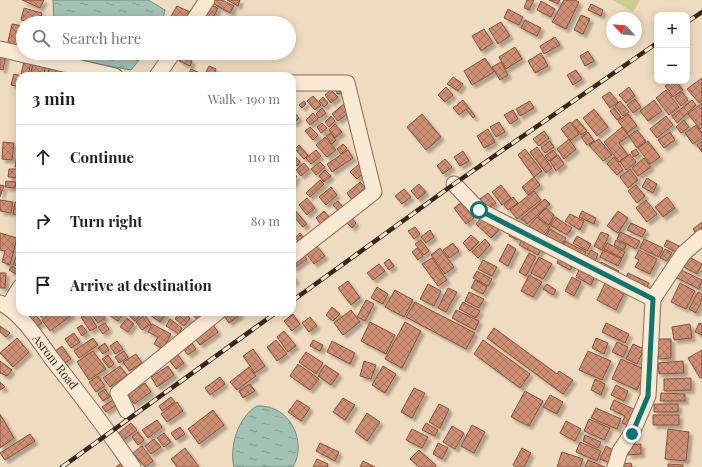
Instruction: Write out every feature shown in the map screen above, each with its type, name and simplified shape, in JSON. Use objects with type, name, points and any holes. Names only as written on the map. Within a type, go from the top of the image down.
[{"type":"street","points":[[197,16],[207,0]]},
{"type":"street","points":[[0,49],[16,53]]},
{"type":"street","points":[[47,60],[98,72]]},
{"type":"street","points":[[160,72],[168,60]]},
{"type":"street","points":[[296,83],[347,83],[374,192],[296,253]]},
{"type":"street","points":[[454,184],[479,210],[653,299]]},
{"type":"street","points":[[615,467],[620,451],[632,434],[648,396],[653,299],[683,254],[702,237]]},
{"type":"street","points":[[4,305],[16,292]]},
{"type":"street","name":"Asrom Road","points":[[4,305],[30,330],[104,425],[133,467]]},
{"type":"street","points":[[127,411],[118,393],[213,316]]},
{"type":"green space","points":[[613,0],[640,0],[633,12]]},
{"type":"water","points":[[53,0],[148,0],[165,10],[164,16],[54,16]]},
{"type":"water","points":[[76,60],[139,60],[131,70]]},
{"type":"water","points":[[257,406],[268,407],[278,411],[293,426],[297,436],[298,446],[297,457],[293,467],[234,467],[233,451],[236,433],[245,417]]},
{"type":"building","points":[[22,0],[44,0],[40,8]]},
{"type":"building","points":[[214,0],[222,0],[234,6],[230,13],[212,3]]},
{"type":"building","points":[[227,0],[240,0],[238,6]]},
{"type":"building","points":[[527,0],[534,0],[529,10],[524,8]]},
{"type":"building","points":[[549,0],[560,0],[558,4]]},
{"type":"building","points":[[564,0],[575,0],[579,2],[566,29],[552,22]]},
{"type":"building","points":[[541,1],[555,9],[551,17],[537,10]]},
{"type":"building","points":[[207,3],[218,8],[214,16],[200,16]]},
{"type":"building","points":[[591,4],[603,10],[601,16],[588,10]]},
{"type":"building","points":[[177,6],[190,12],[188,16],[171,16]]},
{"type":"building","points":[[24,8],[42,13],[41,16],[22,16]]},
{"type":"building","points":[[508,9],[523,17],[519,25],[504,18]]},
{"type":"building","points":[[581,15],[590,19],[583,34],[574,30]]},
{"type":"building","points":[[525,20],[541,28],[537,36],[521,28]]},
{"type":"building","points":[[501,22],[510,36],[498,44],[489,29]]},
{"type":"building","points":[[12,24],[16,25],[16,48],[7,46]]},
{"type":"building","points":[[484,29],[493,43],[481,51],[472,36]]},
{"type":"building","points":[[555,37],[560,45],[544,54],[540,46]]},
{"type":"building","points":[[515,47],[522,59],[506,69],[499,57]]},
{"type":"building","points":[[588,51],[594,61],[585,66],[580,56]]},
{"type":"building","points":[[0,53],[6,55],[3,70],[0,69]]},
{"type":"building","points":[[541,53],[548,66],[535,73],[528,61]]},
{"type":"building","points":[[485,58],[494,72],[472,85],[464,71]]},
{"type":"building","points":[[24,60],[32,60],[29,72],[22,72]]},
{"type":"building","points":[[34,60],[47,63],[44,72],[31,72]]},
{"type":"building","points":[[190,60],[192,61],[190,66],[179,61]]},
{"type":"building","points":[[501,62],[508,75],[500,80],[492,67]]},
{"type":"building","points":[[50,66],[61,69],[60,72],[48,72]]},
{"type":"building","points":[[209,66],[216,69],[215,72],[206,72]]},
{"type":"building","points":[[191,69],[198,72],[190,72]]},
{"type":"building","points":[[576,70],[582,79],[573,85],[567,75]]},
{"type":"building","points":[[14,74],[16,74],[16,86],[11,85]]},
{"type":"building","points":[[453,77],[463,84],[458,91],[447,84]]},
{"type":"building","points":[[702,78],[702,101],[699,103],[687,89]]},
{"type":"building","points":[[667,84],[678,84],[683,90],[673,97],[665,86]]},
{"type":"building","points":[[344,87],[346,93],[337,94],[336,88]]},
{"type":"building","points":[[446,87],[453,95],[445,102],[438,95]]},
{"type":"building","points":[[629,87],[635,96],[626,103],[619,95]]},
{"type":"building","points":[[331,90],[338,97],[331,103],[325,95]]},
{"type":"building","points":[[666,90],[679,107],[669,115],[656,98]]},
{"type":"building","points":[[610,92],[618,102],[610,108],[602,97]]},
{"type":"building","points":[[682,92],[688,100],[681,106],[675,98]]},
{"type":"building","points":[[313,96],[321,105],[315,110],[307,101]]},
{"type":"building","points":[[323,97],[328,103],[324,107],[319,101]]},
{"type":"building","points":[[635,99],[641,107],[633,113],[627,105]]},
{"type":"building","points":[[463,100],[475,116],[473,118],[466,109],[459,115],[453,108]]},
{"type":"building","points":[[654,100],[662,111],[648,121],[640,111]]},
{"type":"building","points":[[692,100],[696,105],[677,123],[672,116]]},
{"type":"building","points":[[304,101],[306,104],[302,108],[299,105]]},
{"type":"building","points":[[530,101],[534,108],[520,116],[516,109]]},
{"type":"building","points":[[620,101],[629,112],[623,116],[615,106]]},
{"type":"building","points":[[345,103],[351,111],[338,121],[332,114]]},
{"type":"building","points":[[702,103],[702,127],[700,129],[688,114]]},
{"type":"building","points":[[322,108],[326,113],[319,118],[316,114]]},
{"type":"building","points":[[614,108],[621,117],[617,120],[610,111]]},
{"type":"building","points":[[594,109],[608,127],[597,136],[583,118]]},
{"type":"building","points":[[513,110],[518,119],[510,124],[504,115]]},
{"type":"building","points":[[313,113],[318,119],[310,125],[306,120]]},
{"type":"building","points":[[296,114],[299,118],[296,121]]},
{"type":"building","points":[[422,114],[441,137],[426,150],[407,127]]},
{"type":"building","points":[[628,114],[637,126],[627,133],[618,121]]},
{"type":"building","points":[[331,116],[335,121],[329,127],[325,122]]},
{"type":"building","points":[[666,116],[673,125],[657,138],[650,129]]},
{"type":"building","points":[[577,119],[587,131],[581,135],[572,123]]},
{"type":"building","points":[[684,120],[689,127],[681,133],[676,127]]},
{"type":"building","points":[[499,122],[505,132],[496,137],[490,127]]},
{"type":"building","points":[[570,122],[579,134],[570,141],[561,129]]},
{"type":"building","points":[[322,123],[327,128],[321,133],[317,127]]},
{"type":"building","points":[[335,124],[342,132],[335,138],[329,130]]},
{"type":"building","points":[[696,125],[702,133],[702,138],[693,144],[685,133]]},
{"type":"building","points":[[310,127],[318,135],[313,140],[305,131]]},
{"type":"building","points":[[622,127],[629,136],[619,143],[628,155],[619,162],[604,142]]},
{"type":"building","points":[[488,129],[495,142],[484,148],[477,136]]},
{"type":"building","points":[[637,130],[646,141],[637,148],[629,136]]},
{"type":"building","points":[[544,131],[549,138],[539,146],[533,139]]},
{"type":"building","points":[[588,132],[594,141],[587,145],[581,137]]},
{"type":"building","points":[[670,132],[675,140],[664,148],[658,140]]},
{"type":"building","points":[[330,133],[336,140],[332,144],[326,136]]},
{"type":"building","points":[[325,137],[336,150],[327,157],[316,145]]},
{"type":"building","points":[[569,139],[576,149],[564,159],[557,149]]},
{"type":"building","points":[[599,139],[612,155],[603,161],[589,145]]},
{"type":"building","points":[[550,141],[554,147],[545,153],[541,148]]},
{"type":"building","points":[[648,141],[660,157],[650,164],[638,148]]},
{"type":"building","points":[[702,141],[702,152],[697,145]]},
{"type":"building","points":[[3,142],[14,143],[12,160],[2,159]]},
{"type":"building","points":[[343,144],[347,148],[341,154],[337,149]]},
{"type":"building","points":[[299,145],[308,155],[304,159],[296,150]]},
{"type":"building","points":[[537,147],[552,168],[546,173],[530,152]]},
{"type":"building","points":[[525,149],[542,171],[534,177],[518,155]]},
{"type":"building","points":[[636,149],[639,154],[634,157],[631,152]]},
{"type":"building","points":[[316,150],[321,156],[311,164],[306,158]]},
{"type":"building","points":[[348,150],[353,158],[332,172],[327,164]]},
{"type":"building","points":[[553,150],[557,155],[549,161],[545,156]]},
{"type":"building","points":[[463,151],[469,161],[460,166],[454,157]]},
{"type":"building","points":[[630,154],[636,162],[626,170],[620,161]]},
{"type":"building","points":[[558,155],[564,164],[556,171],[550,161]]},
{"type":"building","points":[[296,157],[300,162],[297,166],[296,165]]},
{"type":"building","points":[[614,157],[623,170],[617,175],[607,164]]},
{"type":"building","points":[[644,158],[651,167],[638,176],[632,168]]},
{"type":"building","points":[[445,159],[452,167],[443,174],[437,166]]},
{"type":"building","points":[[320,162],[325,167],[316,175],[311,169]]},
{"type":"building","points":[[304,163],[309,169],[301,176],[296,170]]},
{"type":"building","points":[[359,164],[365,172],[357,179],[350,172]]},
{"type":"building","points":[[9,169],[16,169],[16,178],[8,177]]},
{"type":"building","points":[[630,169],[638,180],[628,188],[620,177]]},
{"type":"building","points":[[325,170],[331,176],[324,182],[319,176]]},
{"type":"building","points":[[534,177],[540,185],[528,195],[522,187]]},
{"type":"building","points":[[647,178],[657,184],[653,193],[642,187]]},
{"type":"building","points":[[320,180],[324,184],[310,197],[306,193]]},
{"type":"building","points":[[6,181],[16,182],[15,188],[5,187]]},
{"type":"building","points":[[360,182],[367,189],[353,201],[347,193]]},
{"type":"building","points":[[419,184],[426,192],[418,199],[411,191]]},
{"type":"building","points":[[0,185],[4,186],[0,197]]},
{"type":"building","points":[[501,185],[511,198],[502,205],[492,192]]},
{"type":"building","points":[[636,185],[645,196],[637,203],[628,191]]},
{"type":"building","points":[[331,187],[337,195],[326,205],[319,197]]},
{"type":"building","points":[[404,189],[411,197],[402,204],[395,196]]},
{"type":"building","points":[[534,191],[541,200],[517,219],[510,210]]},
{"type":"building","points":[[488,193],[496,203],[488,209],[480,199]]},
{"type":"building","points":[[513,197],[518,203],[508,210],[504,205]]},
{"type":"building","points":[[667,197],[675,208],[663,217],[655,207]]},
{"type":"building","points":[[307,198],[315,208],[307,215],[299,205]]},
{"type":"building","points":[[545,199],[550,204],[527,224],[521,219]]},
{"type":"building","points":[[0,200],[13,202],[11,213],[0,211]]},
{"type":"building","points":[[646,200],[657,214],[647,222],[636,208]]},
{"type":"building","points":[[338,201],[344,208],[340,213],[333,205]]},
{"type":"building","points":[[15,202],[16,202],[16,215],[13,214]]},
{"type":"building","points":[[462,202],[474,218],[466,224],[454,208]]},
{"type":"building","points":[[546,208],[554,215],[549,225],[538,216]]},
{"type":"building","points":[[296,211],[307,224],[303,227],[296,219]]},
{"type":"building","points":[[324,211],[331,219],[322,226],[316,218]]},
{"type":"building","points":[[582,211],[596,218],[594,224],[579,217]]},
{"type":"building","points":[[618,211],[628,218],[618,233],[607,226]]},
{"type":"building","points":[[570,214],[584,221],[580,230],[565,221]]},
{"type":"building","points":[[349,215],[356,223],[352,228],[344,220]]},
{"type":"building","points":[[484,215],[499,230],[491,238],[476,224]]},
{"type":"building","points":[[537,217],[550,227],[544,236],[529,226]]},
{"type":"building","points":[[555,217],[572,228],[567,235],[550,225]]},
{"type":"building","points":[[702,222],[702,236],[699,238],[693,229]]},
{"type":"building","points":[[631,223],[646,230],[642,237],[627,230]]},
{"type":"building","points":[[415,227],[420,234],[414,239],[408,231]]},
{"type":"building","points":[[550,229],[566,238],[559,249],[544,240]]},
{"type":"building","points":[[430,230],[434,237],[426,243],[421,237]]},
{"type":"building","points":[[512,230],[520,233],[518,240],[509,236]]},
{"type":"building","points":[[601,232],[609,235],[602,250],[594,246]]},
{"type":"building","points":[[620,232],[640,241],[636,249],[617,239]]},
{"type":"building","points":[[0,233],[16,238],[10,265],[2,262],[5,251],[0,250]]},
{"type":"building","points":[[300,233],[307,241],[302,245],[296,237]]},
{"type":"building","points":[[471,235],[479,242],[470,251],[463,243]]},
{"type":"building","points":[[524,236],[543,246],[538,255],[519,245]]},
{"type":"building","points":[[577,236],[591,244],[587,251],[573,243]]},
{"type":"building","points":[[485,239],[490,245],[478,258],[472,252]]},
{"type":"building","points":[[644,239],[663,248],[659,257],[640,248]]},
{"type":"building","points":[[421,240],[429,251],[424,255],[415,244]]},
{"type":"building","points":[[616,240],[626,245],[624,250],[614,245]]},
{"type":"building","points":[[667,240],[683,248],[680,254],[664,246]]},
{"type":"building","points":[[565,241],[586,252],[581,261],[560,250]]},
{"type":"building","points":[[453,243],[459,251],[449,258],[443,250]]},
{"type":"building","points":[[607,243],[625,252],[622,258],[604,249]]},
{"type":"building","points":[[508,244],[516,249],[508,266],[499,261]]},
{"type":"building","points":[[316,245],[325,256],[314,264],[306,253]]},
{"type":"building","points":[[417,248],[423,256],[418,260],[412,252]]},
{"type":"building","points":[[440,248],[454,267],[445,274],[431,255]]},
{"type":"building","points":[[665,249],[672,253],[667,261],[660,258]]},
{"type":"building","points":[[591,250],[598,254],[593,266],[584,261]]},
{"type":"building","points":[[603,250],[622,259],[618,266],[600,257]]},
{"type":"building","points":[[639,250],[657,259],[650,274],[635,267],[639,260],[635,258]]},
{"type":"building","points":[[301,252],[307,259],[296,267],[296,256]]},
{"type":"building","points":[[529,253],[536,257],[526,276],[519,272]]},
{"type":"building","points":[[560,256],[574,263],[570,270],[557,263]]},
{"type":"building","points":[[687,256],[702,264],[697,274],[682,266]]},
{"type":"building","points":[[16,257],[16,266],[13,264]]},
{"type":"building","points":[[539,257],[552,264],[543,279],[531,273]]},
{"type":"building","points":[[432,258],[447,280],[438,286],[422,264]]},
{"type":"building","points":[[389,259],[394,266],[389,270],[384,263]]},
{"type":"building","points":[[483,260],[497,267],[492,276],[478,269]]},
{"type":"building","points":[[601,262],[619,271],[616,277],[598,268]]},
{"type":"building","points":[[379,264],[385,271],[373,280],[367,273]]},
{"type":"building","points":[[12,266],[16,269],[16,274],[9,270]]},
{"type":"building","points":[[580,268],[595,276],[591,285],[576,277]]},
{"type":"building","points":[[679,269],[702,280],[699,289],[675,277]]},
{"type":"building","points":[[477,271],[492,279],[488,286],[473,278]]},
{"type":"building","points":[[0,273],[6,273],[5,288],[0,288]]},
{"type":"building","points":[[628,273],[649,283],[645,291],[624,282]]},
{"type":"building","points":[[529,275],[542,282],[533,297],[521,291]]},
{"type":"building","points":[[572,277],[581,282],[574,296],[565,291]]},
{"type":"building","points":[[475,280],[487,287],[483,294],[471,288]]},
{"type":"building","points":[[348,281],[360,298],[351,305],[338,288]]},
{"type":"building","points":[[606,281],[625,291],[616,310],[597,300]]},
{"type":"building","points":[[680,283],[695,291],[686,309],[671,302]]},
{"type":"building","points":[[428,284],[441,291],[434,306],[420,299]]},
{"type":"building","points":[[547,284],[556,290],[553,295],[543,289]]},
{"type":"building","points":[[377,287],[388,294],[383,304],[371,298]]},
{"type":"building","points":[[448,288],[457,292],[446,312],[438,308]]},
{"type":"building","points":[[395,290],[413,300],[404,317],[385,307]]},
{"type":"building","points":[[469,292],[484,299],[479,308],[465,301]]},
{"type":"building","points":[[698,292],[702,294],[702,300],[696,313],[689,309]]},
{"type":"building","points":[[366,300],[374,304],[365,321],[357,317]]},
{"type":"building","points":[[415,302],[475,333],[466,349],[406,317]]},
{"type":"building","points":[[463,302],[480,311],[476,318],[459,309]]},
{"type":"building","points":[[332,307],[340,314],[333,321],[326,315]]},
{"type":"building","points":[[351,310],[360,322],[343,335],[334,323]]},
{"type":"building","points":[[456,310],[479,321],[475,330],[452,318]]},
{"type":"building","points":[[36,316],[42,323],[35,327],[28,317]]},
{"type":"building","points":[[47,316],[71,316],[50,331],[42,320]]},
{"type":"building","points":[[90,316],[97,327],[90,331],[81,317]]},
{"type":"building","points":[[93,316],[104,316],[105,318],[98,323]]},
{"type":"building","points":[[110,316],[121,316],[118,321]]},
{"type":"building","points":[[131,316],[139,316],[135,321]]},
{"type":"building","points":[[146,316],[151,324],[142,330],[136,322]]},
{"type":"building","points":[[152,316],[164,316],[160,322]]},
{"type":"building","points":[[177,316],[188,316],[190,318],[184,326],[175,319]]},
{"type":"building","points":[[194,316],[204,316],[199,322]]},
{"type":"building","points":[[224,316],[239,316],[229,323]]},
{"type":"building","points":[[290,316],[294,316],[300,324],[292,331],[284,321]]},
{"type":"building","points":[[310,317],[317,326],[309,332],[302,323]]},
{"type":"building","points":[[127,318],[134,324],[128,332],[120,327]]},
{"type":"building","points":[[170,319],[182,328],[179,334],[166,326]]},
{"type":"building","points":[[210,321],[218,332],[200,345],[192,335]]},
{"type":"building","points":[[370,322],[395,335],[386,354],[361,341]]},
{"type":"building","points":[[405,322],[421,331],[402,368],[385,359]]},
{"type":"building","points":[[105,323],[109,329],[103,334],[98,327]]},
{"type":"building","points":[[606,323],[629,334],[625,343],[602,332]]},
{"type":"building","points":[[699,323],[702,324],[702,335],[695,332]]},
{"type":"building","points":[[152,324],[171,334],[163,349],[154,344],[158,337],[148,332]]},
{"type":"building","points":[[690,324],[692,338],[674,340],[672,327]]},
{"type":"building","points":[[82,325],[87,332],[82,336],[77,328]]},
{"type":"building","points":[[0,326],[10,333],[6,337],[0,332]]},
{"type":"building","points":[[494,328],[557,374],[559,371],[573,380],[563,394],[487,338]]},
{"type":"building","points":[[284,331],[296,346],[288,352],[277,337]]},
{"type":"building","points":[[74,333],[80,342],[71,348],[65,339]]},
{"type":"building","points":[[17,338],[29,352],[13,367],[0,353]]},
{"type":"building","points":[[93,338],[98,345],[79,358],[74,351]]},
{"type":"building","points":[[188,338],[196,349],[188,355],[180,344]]},
{"type":"building","points":[[596,338],[608,343],[604,354],[592,348]]},
{"type":"building","points":[[658,339],[671,339],[671,358],[658,359]]},
{"type":"building","points":[[276,340],[287,354],[277,361],[267,347]]},
{"type":"building","points":[[313,340],[323,345],[320,351],[310,346]]},
{"type":"building","points":[[483,340],[530,374],[520,388],[474,354]]},
{"type":"building","points":[[117,341],[123,349],[115,354],[110,346]]},
{"type":"building","points":[[332,341],[355,353],[350,364],[327,352]]},
{"type":"building","points":[[617,342],[628,347],[623,357],[612,352]]},
{"type":"building","points":[[105,343],[109,350],[103,354],[98,348]]},
{"type":"building","points":[[633,344],[644,349],[637,364],[626,359]]},
{"type":"building","points":[[62,346],[71,359],[62,365],[54,352]]},
{"type":"building","points":[[253,349],[265,366],[255,373],[243,356]]},
{"type":"building","points":[[174,350],[184,363],[176,369],[166,356]]},
{"type":"building","points":[[702,350],[702,377],[700,378],[688,358]]},
{"type":"building","points":[[93,351],[106,369],[89,380],[77,362]]},
{"type":"building","points":[[124,351],[128,357],[119,363],[115,357]]},
{"type":"building","points":[[588,351],[611,361],[602,380],[579,370]]},
{"type":"building","points":[[306,352],[323,363],[316,374],[299,362]]},
{"type":"building","points":[[136,354],[142,363],[129,371],[123,362]]},
{"type":"building","points":[[108,355],[114,364],[109,368],[102,359]]},
{"type":"building","points":[[621,359],[646,370],[637,390],[612,379]]},
{"type":"building","points":[[0,361],[12,370],[7,376],[0,373]]},
{"type":"building","points":[[364,361],[376,365],[371,379],[360,376]]},
{"type":"building","points":[[683,361],[684,373],[659,374],[658,363]]},
{"type":"building","points":[[298,364],[319,379],[310,390],[290,376]]},
{"type":"building","points":[[325,365],[339,374],[331,385],[318,376]]},
{"type":"building","points":[[120,366],[127,375],[110,387],[103,378]]},
{"type":"building","points":[[168,366],[174,375],[157,387],[151,377]]},
{"type":"building","points":[[383,366],[396,374],[385,393],[372,385]]},
{"type":"building","points":[[249,367],[256,376],[237,390],[230,382]]},
{"type":"building","points":[[98,376],[105,386],[96,392],[89,382]]},
{"type":"building","points":[[220,377],[225,384],[210,395],[205,388]]},
{"type":"building","points":[[691,378],[691,390],[664,391],[664,379]]},
{"type":"building","points":[[595,379],[605,384],[601,395],[591,390]]},
{"type":"building","points":[[0,382],[5,387],[0,390]]},
{"type":"building","points":[[145,383],[151,392],[134,404],[128,394]]},
{"type":"building","points":[[250,384],[255,391],[243,398],[239,391]]},
{"type":"building","points":[[616,385],[628,391],[624,401],[611,395]]},
{"type":"building","points":[[414,388],[425,393],[412,418],[401,412]]},
{"type":"building","points":[[105,389],[110,397],[103,401],[98,394]]},
{"type":"building","points":[[525,391],[543,401],[529,426],[511,417]]},
{"type":"building","points":[[661,393],[685,394],[685,401],[660,401]]},
{"type":"building","points":[[550,395],[563,402],[557,414],[543,407]]},
{"type":"building","points":[[171,397],[175,402],[162,411],[159,406]]},
{"type":"building","points":[[116,398],[119,403],[106,412],[102,407]]},
{"type":"building","points":[[343,398],[355,405],[345,420],[333,412]]},
{"type":"building","points":[[297,400],[310,408],[301,421],[288,412]]},
{"type":"building","points":[[614,400],[638,411],[631,427],[622,423],[625,416],[610,409]]},
{"type":"building","points":[[177,402],[183,411],[167,422],[161,414]]},
{"type":"building","points":[[439,404],[449,409],[440,428],[429,422]]},
{"type":"building","points":[[654,404],[678,404],[678,412],[654,412]]},
{"type":"building","points":[[596,408],[621,419],[617,429],[591,418]]},
{"type":"building","points":[[213,410],[224,425],[199,444],[188,429]]},
{"type":"building","points":[[367,413],[380,422],[367,441],[355,432]]},
{"type":"building","points":[[0,414],[14,438],[0,448]]},
{"type":"building","points":[[653,415],[679,415],[679,425],[653,425]]},
{"type":"building","points":[[589,419],[610,428],[604,440],[584,431]]},
{"type":"building","points":[[157,420],[162,427],[148,438],[142,430]]},
{"type":"building","points":[[566,421],[581,429],[575,441],[560,433]]},
{"type":"building","points":[[131,423],[137,430],[122,441],[117,434]]},
{"type":"building","points":[[426,423],[438,430],[435,436],[422,430]]},
{"type":"building","points":[[472,425],[485,432],[474,453],[461,446]]},
{"type":"building","points":[[452,426],[464,433],[455,449],[443,442]]},
{"type":"building","points":[[180,427],[185,434],[176,440],[171,433]]},
{"type":"building","points":[[412,429],[428,437],[422,448],[406,440]]},
{"type":"building","points":[[668,429],[689,432],[686,461],[665,459]]},
{"type":"building","points":[[138,432],[144,440],[138,445],[132,437]]},
{"type":"building","points":[[164,433],[171,442],[164,447],[157,438]]},
{"type":"building","points":[[30,434],[35,441],[5,460],[0,453]]},
{"type":"building","points":[[585,435],[601,442],[598,448],[583,441]]},
{"type":"building","points":[[154,439],[161,447],[151,454],[145,446]]},
{"type":"building","points":[[580,442],[601,451],[597,461],[576,452]]},
{"type":"building","points":[[320,443],[339,452],[335,461],[316,451]]},
{"type":"building","points":[[438,443],[448,448],[442,459],[433,454]]},
{"type":"building","points":[[641,444],[641,454],[628,455],[628,445]]},
{"type":"building","points":[[142,446],[153,461],[145,467],[133,453]]},
{"type":"building","points":[[606,446],[615,451],[610,463],[600,459]]},
{"type":"building","points":[[185,448],[199,467],[177,467],[171,459]]},
{"type":"building","points":[[522,448],[531,453],[524,467],[516,467],[513,465]]},
{"type":"building","points":[[419,450],[436,465],[434,467],[419,467],[410,459]]},
{"type":"building","points":[[562,452],[583,459],[580,467],[557,467]]},
{"type":"building","points":[[317,459],[328,464],[327,467],[313,467]]},
{"type":"building","points":[[588,460],[605,467],[585,467]]},
{"type":"building","points":[[363,461],[375,467],[360,467]]},
{"type":"building","points":[[121,463],[124,467],[116,467]]},
{"type":"building","points":[[631,463],[632,467],[619,467],[619,464]]},
{"type":"building","points":[[668,464],[683,465],[683,467],[668,467]]},
{"type":"railway","points":[[690,20],[702,12]]},
{"type":"railway","points":[[296,298],[454,184],[654,45]]},
{"type":"railway","points":[[62,467],[271,316]]},
{"type":"route","points":[[479,210],[578,262],[653,299],[648,396],[632,434]]}]
